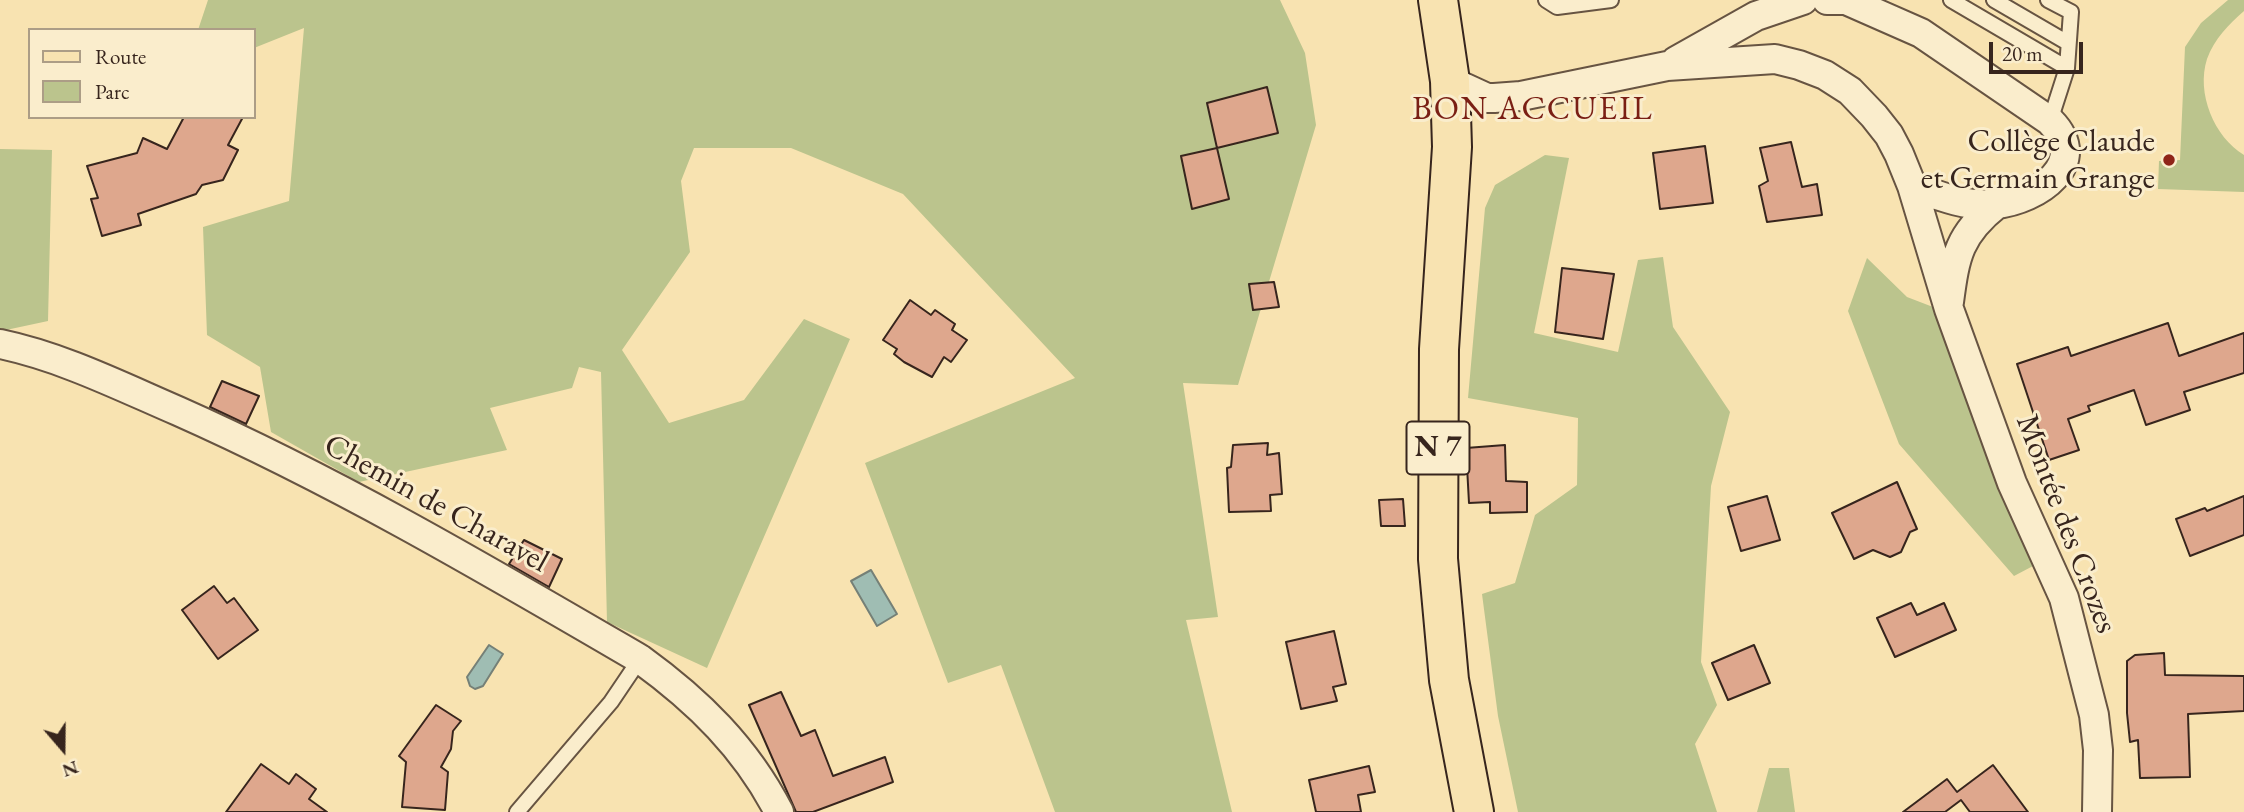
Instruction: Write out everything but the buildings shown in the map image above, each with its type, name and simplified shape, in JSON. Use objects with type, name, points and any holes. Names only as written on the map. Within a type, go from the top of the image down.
[{"type":"main road","name":"N 7","points":[[1438,0],[1450,81],[1452,147],[1439,349],[1438,559],[1449,680],[1474,812]]},
{"type":"street","name":"Montée des Crozes","points":[[1667,66],[1756,16],[1803,0]]},
{"type":"street","name":"Montée des Crozes","points":[[1827,0],[1846,0],[1921,33],[2050,121],[2060,130],[2066,144],[2066,158],[2048,183],[1997,204],[1966,204],[1912,186]]},
{"type":"street","name":"Montée des Crozes","points":[[1450,81],[1487,98],[1494,98],[1521,96],[1667,66],[1775,59],[1825,75],[1850,91],[1889,135],[1912,186],[1949,309],[2012,482],[2063,598],[2094,715],[2098,750],[2097,812]]},
{"type":"street","name":"Montée des Crozes","points":[[1949,309],[1954,271],[1961,247],[1979,219],[1997,204]]},
{"type":"street","name":"Chemin de Charavel","points":[[0,344],[32,351],[90,372],[251,443],[382,511],[640,659],[672,682],[721,728],[765,785],[779,812]]},
{"type":"lane","points":[[1546,0],[1558,7],[1611,0]]},
{"type":"lane","points":[[1951,0],[2067,68]]},
{"type":"lane","points":[[1994,0],[2068,43]]},
{"type":"lane","points":[[2049,0],[2071,12],[2067,68],[2050,121]]},
{"type":"lane","points":[[517,812],[611,702],[640,659]]},
{"type":"green space","points":[[208,0],[1280,0],[1305,53],[1316,125],[1238,385],[1183,383],[1218,617],[1186,620],[1232,812],[1055,812],[1001,665],[948,683],[865,463],[1075,378],[903,194],[791,148],[694,148],[681,181],[690,252],[622,350],[669,423],[744,400],[804,319],[850,339],[707,668],[607,622],[601,372],[579,367],[572,388],[490,408],[507,450],[359,482],[271,432],[260,367],[207,335],[203,227],[289,201],[304,28],[256,47],[256,28],[199,28]]},
{"type":"green space","points":[[2228,0],[2244,0],[2244,11],[2214,45],[2207,59],[2204,86],[2206,100],[2216,126],[2233,147],[2244,155],[2244,192],[2158,189],[2159,161],[2180,160],[2185,47],[2201,23]]},
{"type":"green space","points":[[0,149],[52,150],[48,321],[6,330],[0,328]]},
{"type":"green space","points":[[1545,155],[1569,158],[1534,333],[1618,352],[1638,260],[1663,257],[1673,327],[1730,412],[1711,486],[1701,662],[1717,705],[1695,744],[1717,812],[1518,812],[1498,716],[1482,594],[1515,583],[1535,515],[1577,485],[1578,418],[1468,398],[1485,208],[1495,185]]},
{"type":"green space","points":[[1867,258],[1907,297],[1933,307],[2033,566],[2014,576],[1899,444],[1848,311]]},
{"type":"green space","points":[[1769,768],[1789,768],[1795,812],[1757,812]]},
{"type":"water","points":[[871,570],[897,614],[877,626],[851,581]]},
{"type":"water","points":[[489,645],[503,654],[483,686],[475,689],[470,686],[467,677]]},
{"type":"place","name":"Collège Claude et Germain Grange","points":[[2169,160]]},
{"type":"district","name":"BON ACCUEIL","points":[[1533,110]]}]
